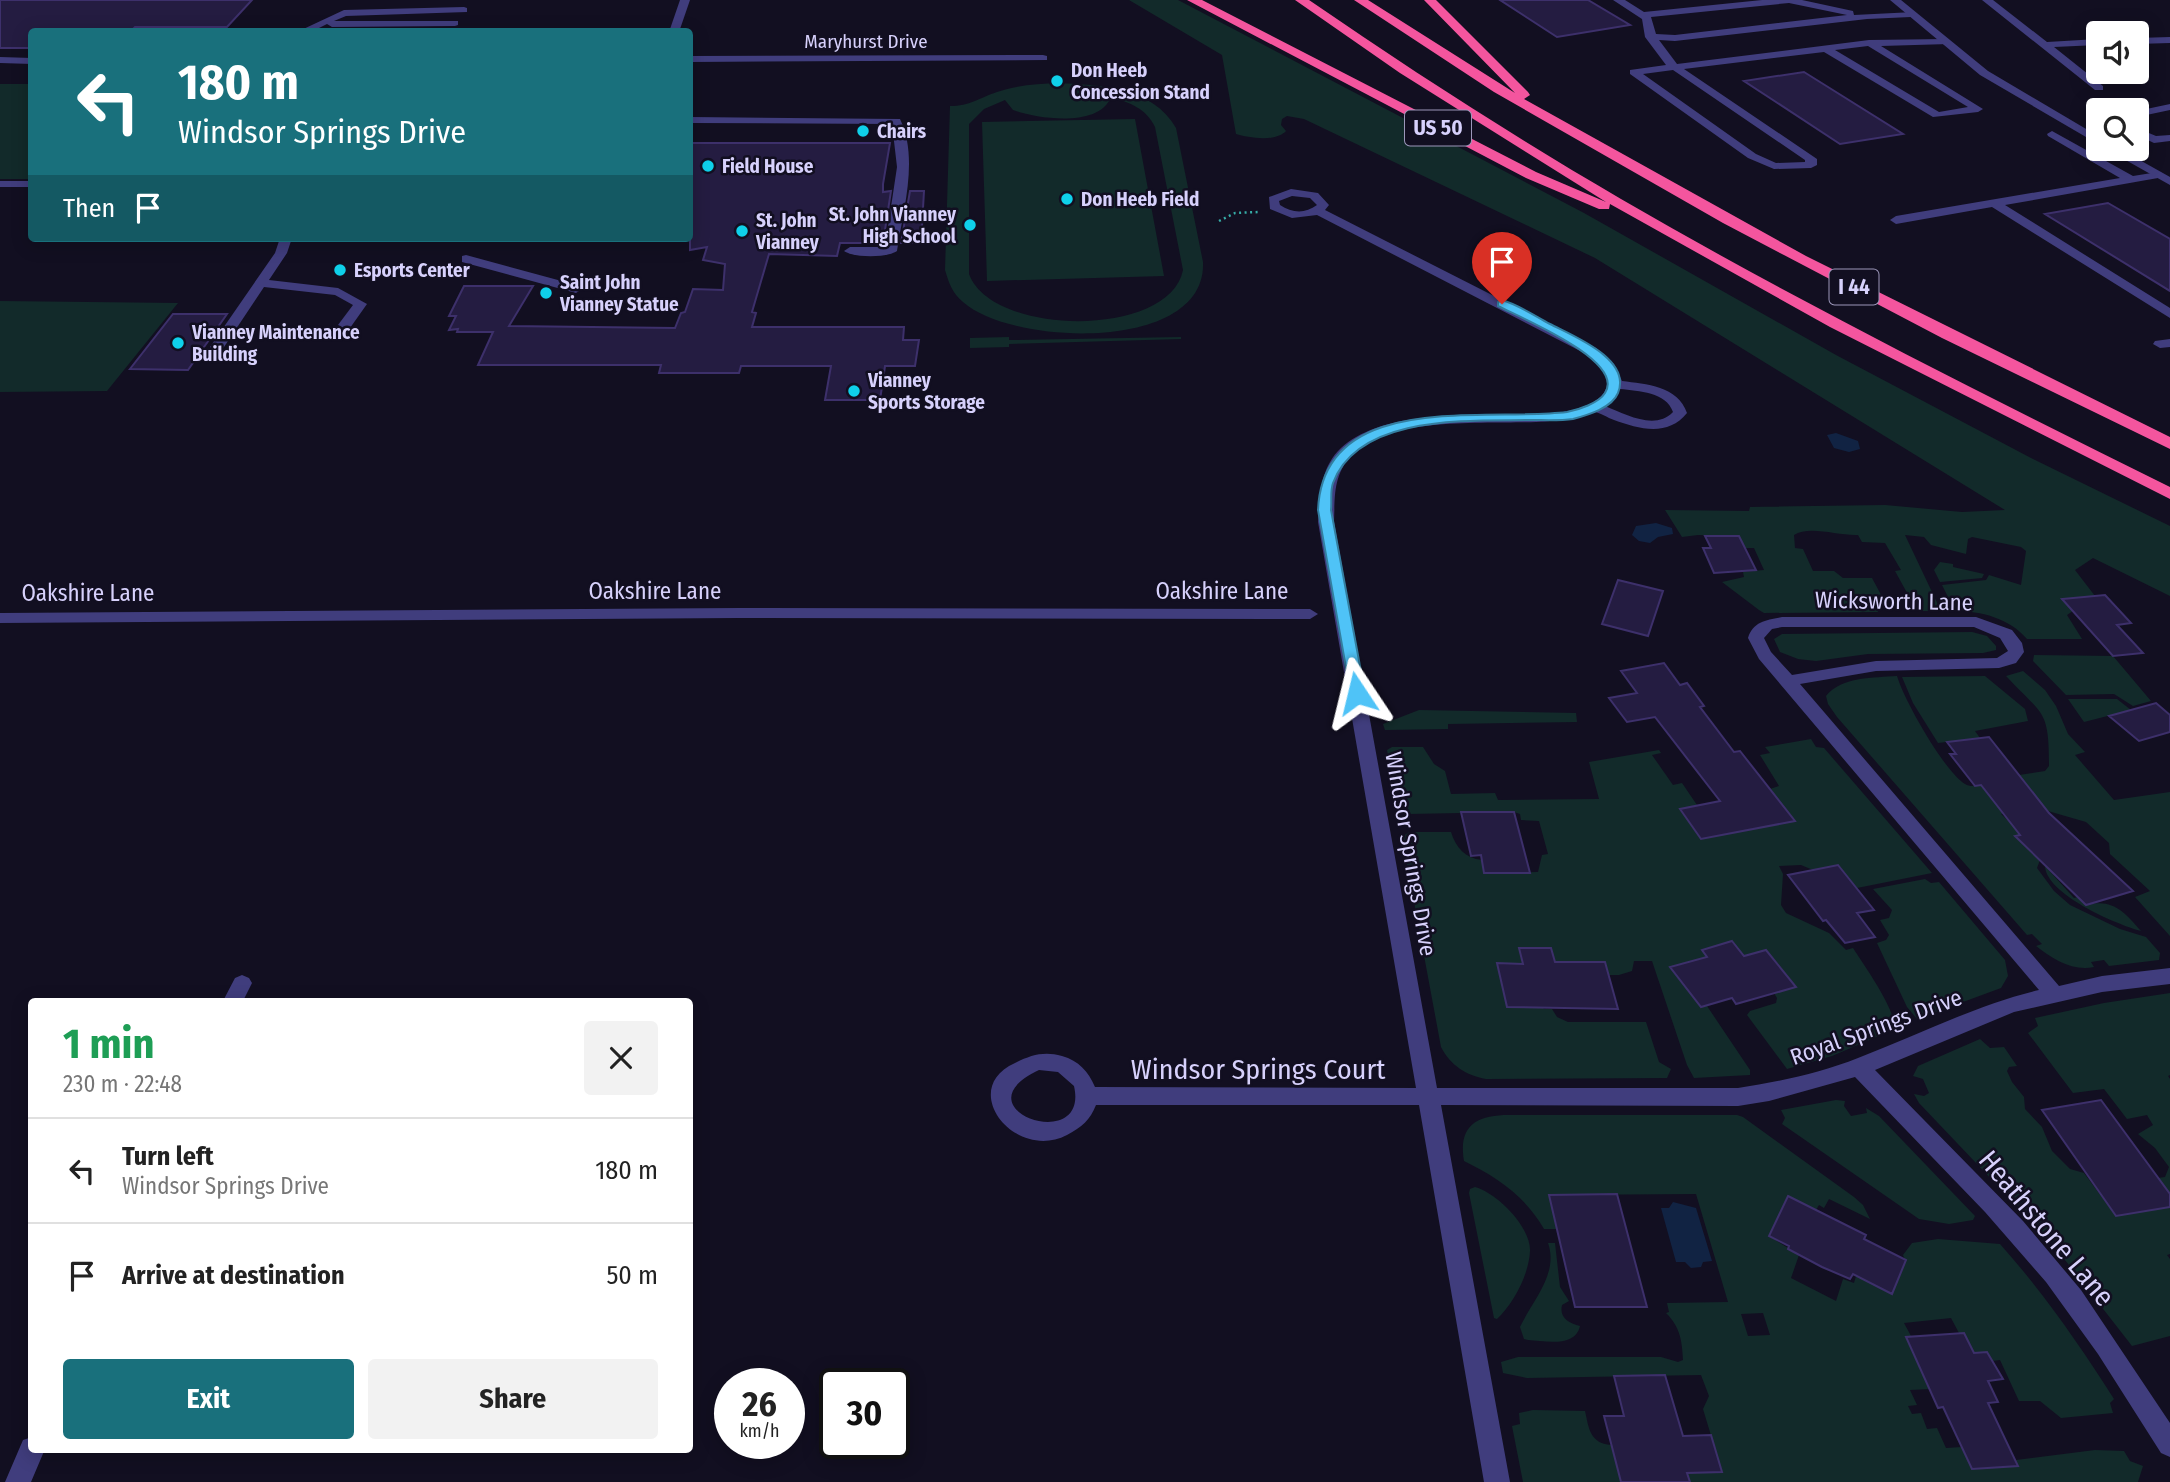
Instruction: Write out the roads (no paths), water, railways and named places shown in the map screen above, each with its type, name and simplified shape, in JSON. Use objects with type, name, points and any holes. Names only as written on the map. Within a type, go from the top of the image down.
[{"type":"highway","name":"US 50","points":[[1193,0],[1531,176],[1689,243]]},
{"type":"highway","name":"I 44","points":[[1301,0],[1482,120],[1689,243],[1915,364],[2170,494]]},
{"type":"highway","name":"I 44","points":[[1360,0],[1545,116],[1796,256],[1986,354],[2170,444]]},
{"type":"highway","points":[[1430,0],[1545,116]]},
{"type":"street","points":[[418,11],[426,0]]},
{"type":"street","points":[[315,24],[452,27],[471,0]]},
{"type":"street","points":[[675,28],[685,0]]},
{"type":"street","points":[[1618,0],[1647,18],[1650,37],[1669,63],[1676,68],[1811,159],[1811,165],[1774,166],[1752,156],[1634,72],[1676,68],[1868,43],[1945,42]]},
{"type":"street","points":[[1643,15],[1789,0],[1867,16]]},
{"type":"street","points":[[1841,0],[1867,16]]},
{"type":"street","points":[[1895,0],[1984,73],[2086,134]]},
{"type":"street","points":[[1987,0],[2099,88]]},
{"type":"street","points":[[308,28],[344,13],[464,10]]},
{"type":"street","points":[[1650,37],[1675,38],[1867,16],[1911,14]]},
{"type":"street","points":[[2149,41],[2170,40]]},
{"type":"street","points":[[1826,49],[1937,115],[1978,109],[1868,43]]},
{"type":"street","points":[[2044,45],[2086,43]]},
{"type":"street","name":"Maryhurst Drive","points":[[693,59],[1043,58]]},
{"type":"street","points":[[0,61],[28,61]]},
{"type":"street","points":[[2149,111],[2170,107]]},
{"type":"street","points":[[693,120],[896,121],[901,130],[901,173],[891,251],[850,251]]},
{"type":"street","points":[[2052,134],[2130,179]]},
{"type":"street","points":[[2149,137],[2154,140]]},
{"type":"street","points":[[2149,141],[2170,138]]},
{"type":"street","points":[[2132,161],[2170,182]]},
{"type":"street","points":[[1896,220],[2158,176]]},
{"type":"street","points":[[0,184],[28,184]]},
{"type":"street","points":[[1995,204],[2170,314]]},
{"type":"street","points":[[1318,211],[1591,351],[1611,369],[1614,384],[1610,397],[1594,407]]},
{"type":"street","points":[[217,347],[281,253],[285,242]]},
{"type":"street","points":[[466,258],[576,289]]},
{"type":"street","points":[[260,283],[338,292],[361,304],[345,325]]},
{"type":"street","points":[[1594,407],[1650,425],[1670,422],[1680,413],[1676,402],[1659,392],[1614,384]]},
{"type":"street","name":"Windsor Springs Drive","points":[[1497,1482],[1326,522],[1325,485],[1331,471],[1349,450],[1378,433],[1398,426],[1456,417],[1570,415],[1594,407]]},
{"type":"street","name":"Oakshire Lane","points":[[0,618],[724,613],[1310,614]]},
{"type":"street","name":"Wicksworth Lane","points":[[1788,681],[1876,666],[1999,663],[2010,659],[2016,652],[2014,643],[2006,634],[1976,622],[1795,622],[1762,625],[1756,631],[1759,648],[2054,994]]},
{"type":"street","name":"Royal Springs Drive","points":[[1429,1097],[1738,1097],[1790,1087],[1859,1067],[2010,1005],[2102,984],[2170,976]]},
{"type":"street","name":"Heathstone Lane","points":[[1859,1067],[1945,1153],[2036,1253],[2067,1291],[2170,1445]]},
{"type":"street","name":"Windsor Springs Court","points":[[1087,1096],[1429,1097]]},
{"type":"street","points":[[18,1482],[30,1453]]},
{"type":"water","points":[[1836,433],[1858,441],[1860,449],[1849,452],[1834,448],[1827,435]]},
{"type":"water","points":[[1656,523],[1672,528],[1673,534],[1658,537],[1650,543],[1639,541],[1632,535],[1636,526]]},
{"type":"water","points":[[1673,1202],[1696,1208],[1712,1261],[1703,1262],[1701,1267],[1691,1268],[1685,1262],[1676,1262],[1661,1208],[1669,1208]]},
{"type":"place","name":"Don Heeb Concession Stand","points":[[1057,81]]},
{"type":"place","name":"Chairs","points":[[863,131]]},
{"type":"place","name":"Field House","points":[[708,166]]},
{"type":"place","name":"Don Heeb Field","points":[[1067,199]]},
{"type":"place","name":"St. John Vianney High School","points":[[970,225]]},
{"type":"place","name":"St. John Vianney","points":[[742,231]]},
{"type":"place","name":"Esports Center","points":[[340,270]]},
{"type":"place","name":"Saint John Vianney Statue","points":[[546,293]]},
{"type":"place","name":"Vianney Maintenance Building","points":[[178,343]]},
{"type":"place","name":"Vianney Sports Storage","points":[[854,391]]}]
